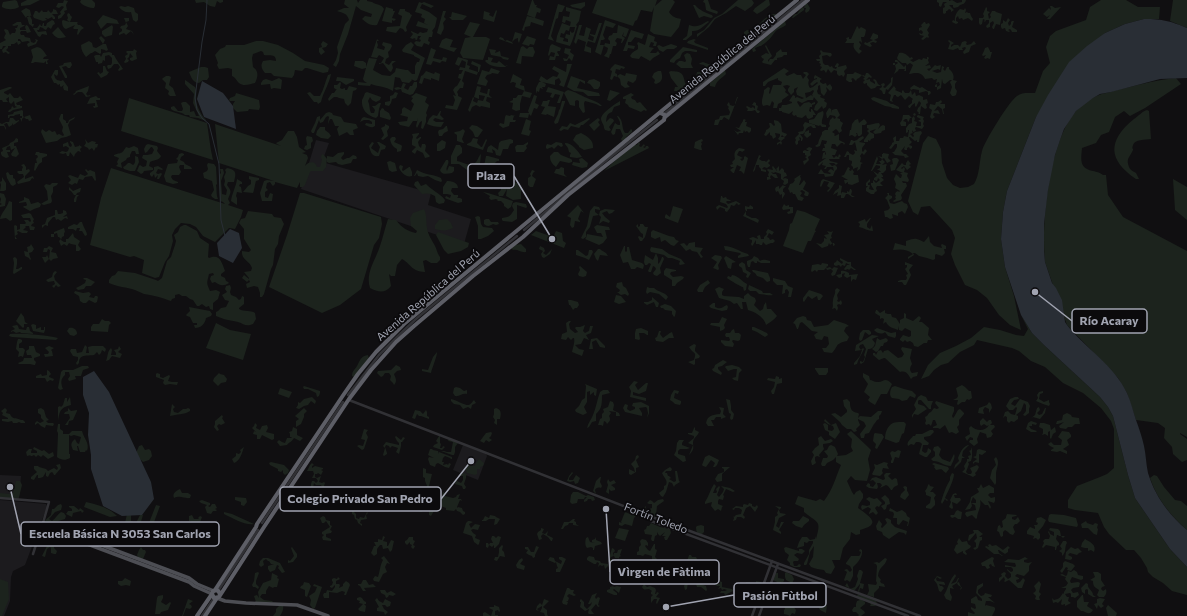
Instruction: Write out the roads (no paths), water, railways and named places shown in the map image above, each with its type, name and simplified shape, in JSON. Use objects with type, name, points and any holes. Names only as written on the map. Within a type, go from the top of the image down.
[{"type":"highway","name":"Avenida República del Perú","points":[[205,616],[216,595],[260,527],[346,399],[358,374],[376,352],[404,324],[568,196],[797,0]]},
{"type":"highway","name":"Avenida República del Perú","points":[[197,616],[216,595],[346,399],[371,370],[410,330],[473,276],[592,167],[661,117],[808,0]]},
{"type":"main road","points":[[43,525],[189,582],[194,586],[216,595],[246,603],[297,605],[328,616]]},
{"type":"street","points":[[661,117],[802,0]]},
{"type":"street","name":"Fortín Toledo","points":[[346,399],[652,517],[920,616]]},
{"type":"street","points":[[0,498],[49,502],[33,554]]},
{"type":"street","name":"Fortín Toledo","points":[[652,517],[651,521],[908,616]]},
{"type":"street","points":[[752,616],[772,561]]},
{"type":"street","points":[[759,616],[778,564]]},
{"type":"street","points":[[202,616],[216,595]]},
{"type":"waterway","points":[[207,0],[206,20],[195,98],[197,110],[202,118],[209,124],[219,164],[221,220],[225,236]]},
{"type":"place","name":"Plaza","points":[[552,239]]},
{"type":"place","name":"Río Acaray","points":[[1035,292]]},
{"type":"place","name":"Colegio Privado San Pedro","points":[[471,461]]},
{"type":"place","name":"Escuela Básica N 3053 San Carlos","points":[[10,487]]},
{"type":"place","name":"Vìrgen de Fàtima","points":[[606,509]]},
{"type":"place","name":"Pasión Fùtbol","points":[[666,607]]}]
